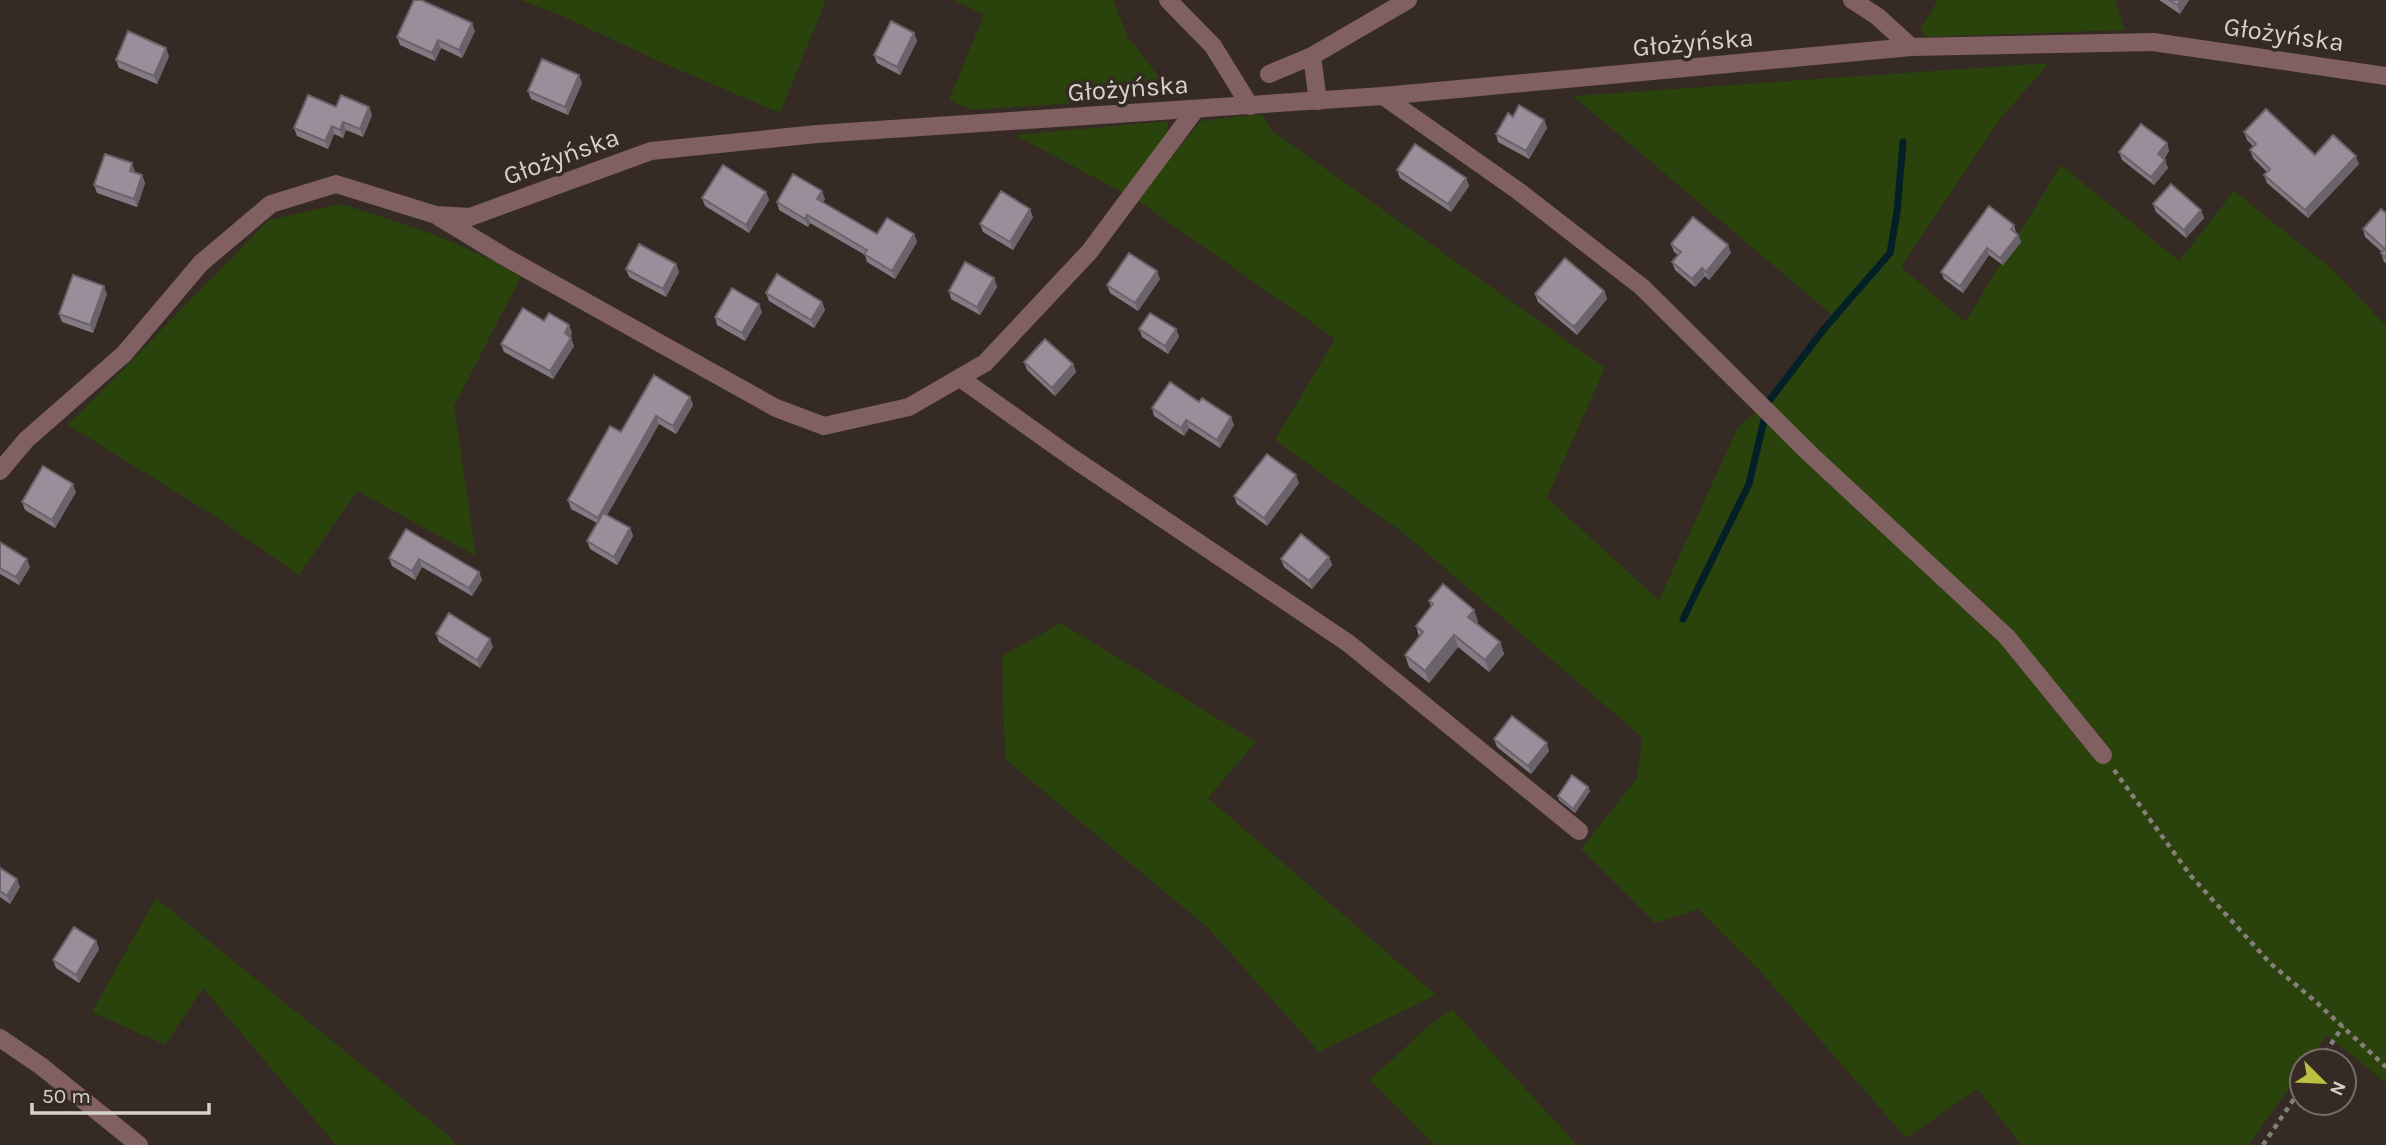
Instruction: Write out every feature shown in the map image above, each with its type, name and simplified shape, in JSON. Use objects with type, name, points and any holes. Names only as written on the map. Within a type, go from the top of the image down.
[{"type":"street","points":[[1168,0],[1213,46],[1251,106]]},
{"type":"street","points":[[1269,74],[1312,55],[1408,0]]},
{"type":"street","points":[[1852,0],[1877,16],[1911,47]]},
{"type":"street","name":"Głożyńska","points":[[0,471],[26,440],[124,354],[201,263],[271,204],[336,184],[436,215],[470,217],[651,152],[817,134],[1383,96],[1911,47],[2152,42],[2386,76]]},
{"type":"street","points":[[1312,55],[1318,101]]},
{"type":"street","points":[[1383,96],[1517,190],[1642,287],[1818,461],[2007,638],[2103,755]]},
{"type":"street","points":[[436,215],[776,408],[824,426],[909,407],[985,363],[1090,251],[1195,110]]},
{"type":"street","points":[[960,378],[1071,457],[1348,643],[1579,831]]},
{"type":"street","points":[[0,1038],[40,1066],[139,1145]]},
{"type":"path","points":[[2103,755],[2191,876],[2270,963],[2386,1067]]},
{"type":"path","points":[[2329,1047],[2343,1026]]},
{"type":"path","points":[[2263,1145],[2288,1108]]},
{"type":"green space","points":[[521,0],[826,0],[780,113]]},
{"type":"green space","points":[[953,0],[1113,0],[1128,37],[1174,96],[972,110],[949,100],[984,15]]},
{"type":"green space","points":[[1938,0],[2115,0],[2125,30],[1926,37],[1920,29]]},
{"type":"green space","points":[[2049,63],[2001,118],[1901,267],[1965,322],[2061,165],[2179,261],[2234,191],[2333,270],[2386,326],[2386,1083],[2358,1060],[2358,1047],[2342,1047],[2327,1035],[2318,1047],[2288,1047],[2288,1090],[2249,1145],[2021,1145],[1978,1089],[1906,1138],[1759,970],[1698,909],[1655,923],[1581,849],[1637,778],[1642,737],[1406,535],[1275,440],[1335,339],[1137,200],[1201,121],[1262,114],[1271,130],[1605,368],[1547,498],[1659,600],[1738,427],[1769,401],[1831,314],[1573,96]]},
{"type":"green space","points":[[1168,121],[1167,137],[1125,194],[1015,135]]},
{"type":"green space","points":[[341,204],[455,243],[521,277],[454,406],[476,556],[357,491],[299,575],[216,517],[68,425],[269,220]]},
{"type":"green space","points":[[1061,623],[1256,742],[1208,798],[1436,995],[1319,1052],[1207,927],[1005,759],[1002,656]]},
{"type":"green space","points":[[156,898],[448,1135],[456,1145],[336,1145],[203,988],[165,1045],[92,1012]]},
{"type":"green space","points":[[1452,1009],[1577,1145],[1434,1145],[1370,1080],[1426,1028]]},
{"type":"building","points":[[414,0],[421,0],[472,23],[459,50],[438,40],[432,53],[397,37]]},
{"type":"building","points":[[891,21],[914,33],[897,67],[874,55]]},
{"type":"building","points":[[128,31],[166,48],[154,76],[116,60]]},
{"type":"building","points":[[542,59],[579,75],[565,107],[528,91]]},
{"type":"building","points":[[308,95],[336,107],[341,95],[369,107],[360,129],[343,122],[340,130],[332,126],[325,141],[294,128]]},
{"type":"building","points":[[1519,105],[1544,120],[1526,151],[1496,134],[1508,113],[1513,117]]},
{"type":"building","points":[[2266,109],[2315,155],[2333,135],[2356,156],[2305,210],[2264,175],[2270,169],[2250,150],[2256,144],[2244,132]]},
{"type":"building","points":[[2141,124],[2167,143],[2158,154],[2165,160],[2151,177],[2119,152]]},
{"type":"building","points":[[1415,144],[1466,178],[1448,204],[1397,170]]},
{"type":"building","points":[[105,154],[132,163],[130,171],[142,175],[134,199],[94,185]]},
{"type":"building","points":[[723,165],[766,192],[746,225],[702,198]]},
{"type":"building","points":[[793,174],[822,191],[817,199],[877,234],[887,218],[914,234],[892,271],[864,254],[867,250],[807,215],[805,219],[777,202]]},
{"type":"building","points":[[2171,184],[2201,210],[2184,230],[2153,204]]},
{"type":"building","points":[[1001,191],[1030,209],[1010,242],[980,224]]},
{"type":"building","points":[[1989,206],[2014,225],[2011,229],[2018,235],[2000,258],[1987,248],[1960,286],[1941,272]]},
{"type":"building","points":[[2381,209],[2386,213],[2386,258],[2381,253],[2385,249],[2363,229]]},
{"type":"building","points":[[1693,217],[1728,245],[1706,272],[1702,268],[1692,279],[1672,262],[1681,252],[1671,244]]},
{"type":"building","points":[[639,244],[676,264],[663,289],[626,269]]},
{"type":"building","points":[[1129,253],[1157,271],[1135,303],[1107,285]]},
{"type":"building","points":[[1565,258],[1604,291],[1574,327],[1535,294]]},
{"type":"building","points":[[965,262],[994,278],[977,307],[949,291]]},
{"type":"building","points":[[777,274],[822,302],[811,320],[766,293]]},
{"type":"building","points":[[73,275],[104,286],[90,325],[59,314]]},
{"type":"building","points":[[732,288],[759,304],[742,333],[715,317]]},
{"type":"building","points":[[523,308],[544,321],[549,313],[569,325],[565,333],[571,338],[550,371],[501,344]]},
{"type":"building","points":[[1150,313],[1176,329],[1165,346],[1139,329]]},
{"type":"building","points":[[1045,339],[1073,364],[1052,388],[1024,362]]},
{"type":"building","points":[[654,375],[690,397],[673,426],[656,416],[598,518],[568,500],[610,426],[621,432]]},
{"type":"building","points":[[1170,382],[1199,402],[1202,398],[1231,417],[1217,440],[1186,420],[1181,428],[1152,408]]},
{"type":"building","points":[[1267,454],[1296,475],[1264,518],[1234,496]]},
{"type":"building","points":[[43,466],[73,484],[52,520],[22,502]]},
{"type":"building","points":[[603,513],[630,528],[614,557],[587,541]]},
{"type":"building","points":[[406,529],[479,572],[469,588],[419,559],[412,571],[389,558]]},
{"type":"building","points":[[1301,534],[1329,557],[1309,581],[1281,559]]},
{"type":"building","points":[[0,542],[27,559],[16,577],[0,568]]},
{"type":"building","points":[[1443,584],[1474,610],[1468,617],[1500,642],[1485,660],[1454,635],[1425,671],[1405,655],[1423,632],[1416,626],[1433,604],[1429,601]]},
{"type":"building","points":[[449,613],[490,639],[477,660],[436,634]]},
{"type":"building","points":[[1512,716],[1547,743],[1528,766],[1494,739]]},
{"type":"building","points":[[1572,775],[1588,787],[1573,809],[1558,796]]},
{"type":"building","points":[[0,868],[17,879],[7,896],[0,891]]},
{"type":"building","points":[[74,927],[96,941],[76,975],[53,960]]},
{"type":"waterway","points":[[1769,401],[1824,329],[1890,253],[1897,212],[1903,142]]},
{"type":"waterway","points":[[1683,619],[1749,484],[1764,420]]}]
